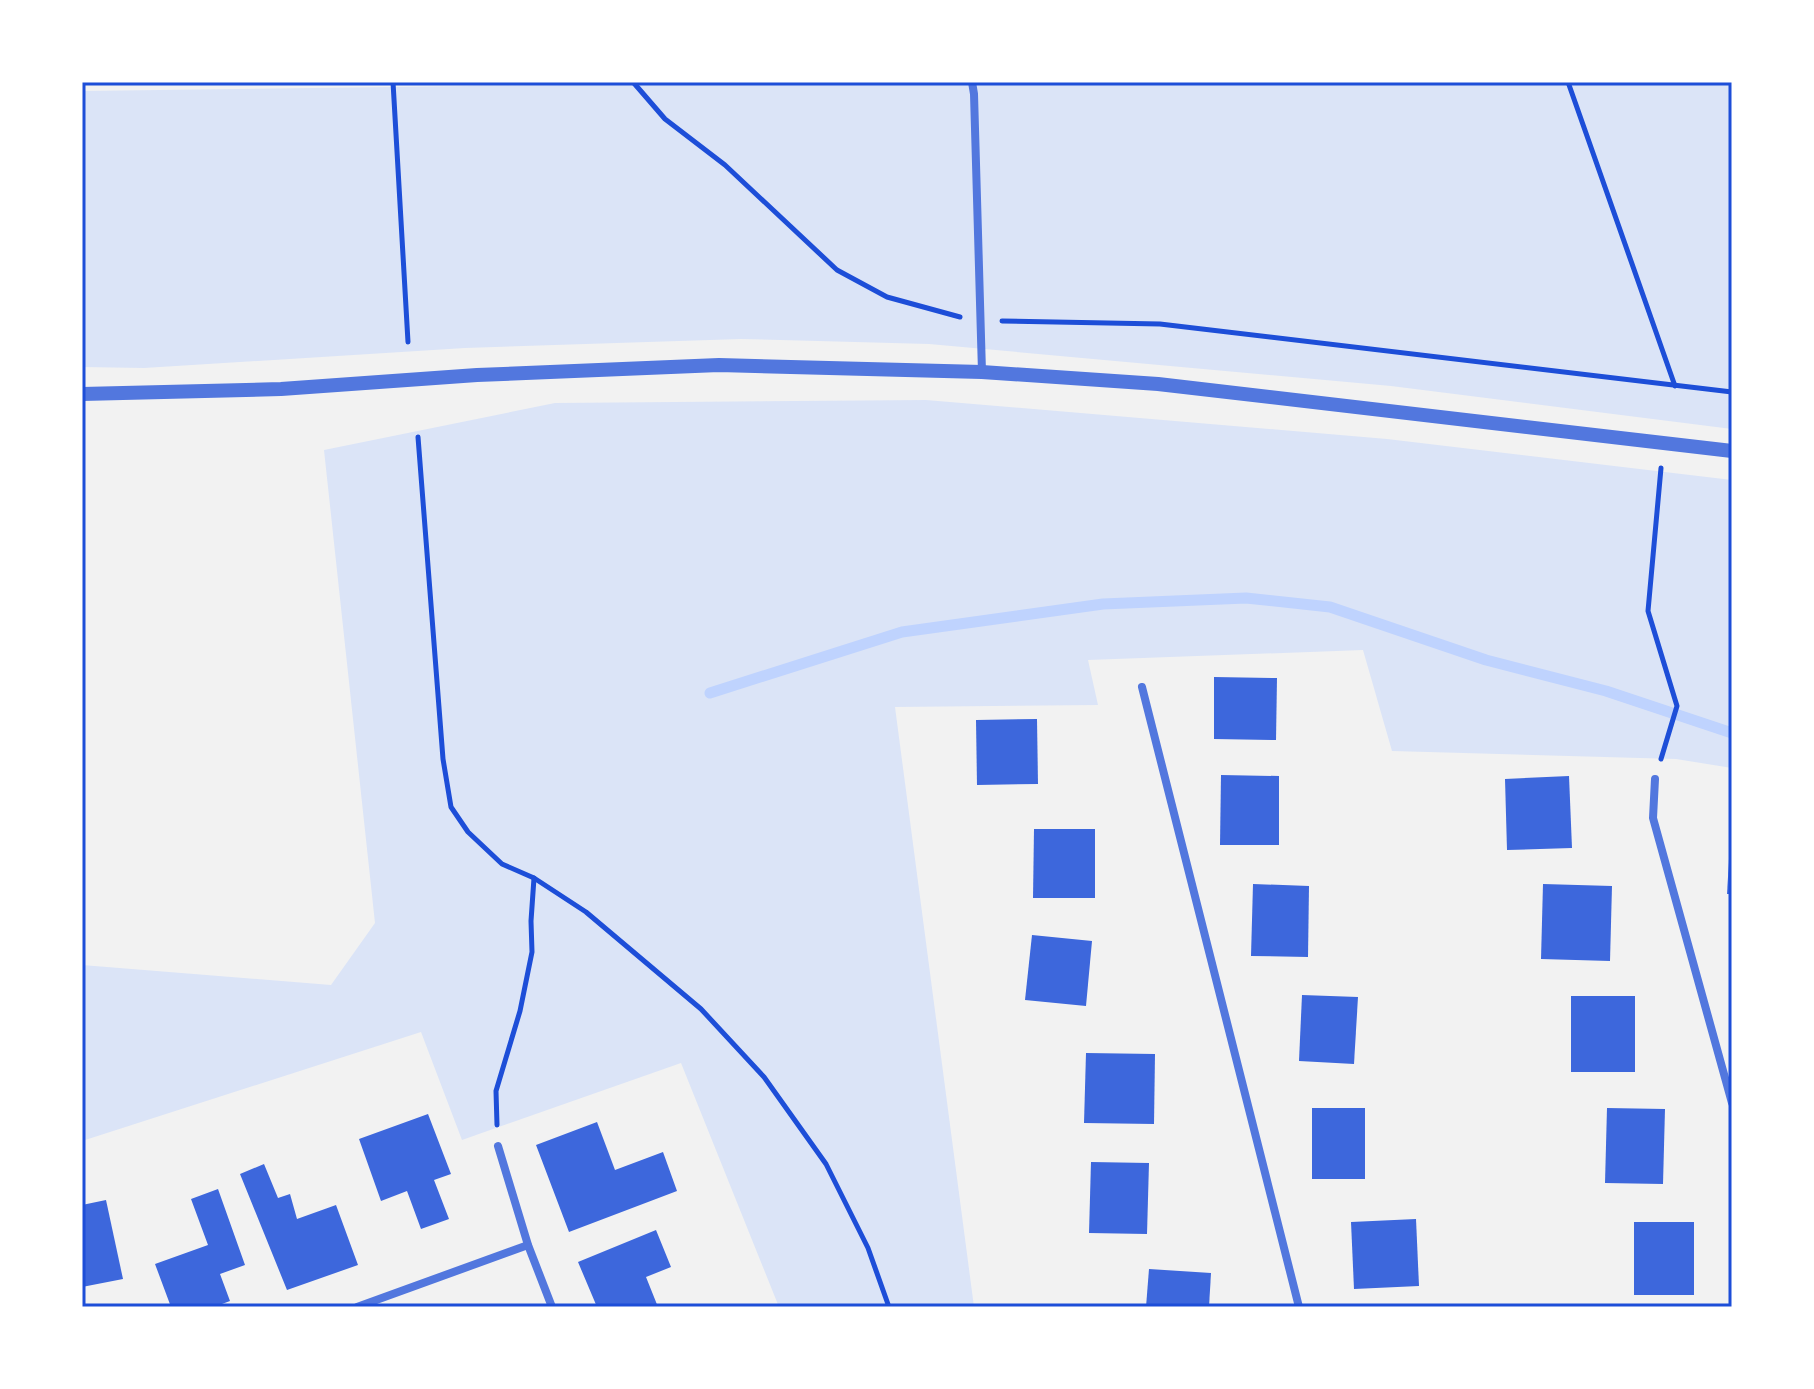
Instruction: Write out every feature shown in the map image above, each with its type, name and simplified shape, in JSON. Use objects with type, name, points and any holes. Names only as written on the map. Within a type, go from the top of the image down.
[{"type":"street","points":[[972,82],[982,372]]},
{"type":"street","points":[[82,394],[281,389],[477,375],[719,365],[982,372],[1158,384],[1732,451]]},
{"type":"street","points":[[1142,687],[1299,1307]]},
{"type":"street","points":[[1655,779],[1653,818],[1732,1103]]},
{"type":"street","points":[[498,1146],[528,1245],[552,1307]]},
{"type":"street","points":[[357,1307],[528,1245]]},
{"type":"path","points":[[393,82],[408,342]]},
{"type":"path","points":[[633,82],[665,119],[725,165],[837,270],[887,297],[932,311],[982,321],[1160,324],[1732,392]]},
{"type":"path","points":[[1568,82],[1675,386]]},
{"type":"path","points":[[418,437],[443,759],[451,807],[468,832],[502,864],[534,878],[586,912],[701,1009],[764,1077],[826,1164],[868,1248],[889,1307]]},
{"type":"path","points":[[1655,779],[1677,706],[1648,611],[1664,443]]},
{"type":"path","points":[[498,1146],[496,1091],[520,1011],[532,952],[534,878]]},
{"type":"shaded area","points":[[796,82],[1732,82],[1732,429],[1391,386],[929,344],[741,339],[465,348],[144,368],[82,367],[82,91]]},
{"type":"shaded area","points":[[926,400],[1387,439],[1732,480],[1732,768],[1676,759],[1392,751],[1363,650],[1088,660],[1098,705],[895,707],[974,1307],[779,1307],[681,1063],[462,1140],[421,1032],[82,1141],[82,965],[331,985],[375,923],[324,450],[555,403]]},
{"type":"building","points":[[1214,677],[1277,678],[1276,740],[1214,739]]},
{"type":"building","points":[[1037,719],[1038,784],[977,785],[976,720]]},
{"type":"building","points":[[1221,775],[1279,776],[1279,845],[1220,845]]},
{"type":"building","points":[[1569,776],[1572,848],[1507,850],[1505,779]]},
{"type":"building","points":[[1034,829],[1095,829],[1095,898],[1033,898]]},
{"type":"building","points":[[1730,842],[1732,894],[1727,894]]},
{"type":"building","points":[[1253,884],[1309,886],[1308,957],[1251,956]]},
{"type":"building","points":[[1543,884],[1612,886],[1610,961],[1541,959]]},
{"type":"building","points":[[1032,935],[1092,941],[1086,1006],[1025,1000]]},
{"type":"building","points":[[1302,995],[1358,997],[1354,1064],[1299,1061]]},
{"type":"building","points":[[1571,996],[1635,996],[1635,1072],[1571,1072]]},
{"type":"building","points":[[1086,1053],[1155,1054],[1154,1124],[1084,1123]]},
{"type":"building","points":[[1312,1108],[1365,1108],[1365,1179],[1312,1179]]},
{"type":"building","points":[[1607,1108],[1665,1109],[1663,1184],[1605,1183]]},
{"type":"building","points":[[428,1114],[451,1174],[434,1180],[449,1219],[421,1229],[407,1191],[381,1201],[359,1139]]},
{"type":"building","points":[[597,1122],[615,1170],[663,1152],[677,1191],[569,1232],[536,1145]]},
{"type":"building","points":[[1091,1162],[1149,1163],[1147,1234],[1089,1233]]},
{"type":"building","points":[[264,1164],[278,1198],[290,1194],[297,1219],[336,1205],[358,1265],[287,1290],[240,1174]]},
{"type":"building","points":[[218,1189],[245,1265],[220,1274],[230,1301],[214,1307],[171,1307],[155,1264],[208,1245],[191,1199]]},
{"type":"building","points":[[106,1200],[123,1279],[82,1287],[82,1205]]},
{"type":"building","points":[[1416,1219],[1419,1286],[1354,1289],[1351,1222]]},
{"type":"building","points":[[1634,1222],[1694,1222],[1694,1295],[1634,1295]]},
{"type":"building","points":[[656,1230],[671,1267],[646,1277],[658,1307],[597,1307],[578,1262]]},
{"type":"building","points":[[1149,1269],[1211,1273],[1209,1307],[1146,1307]]},
{"type":"waterway","points":[[710,693],[902,632],[1103,604],[1246,598],[1330,607],[1486,660],[1606,691],[1732,733]]}]
